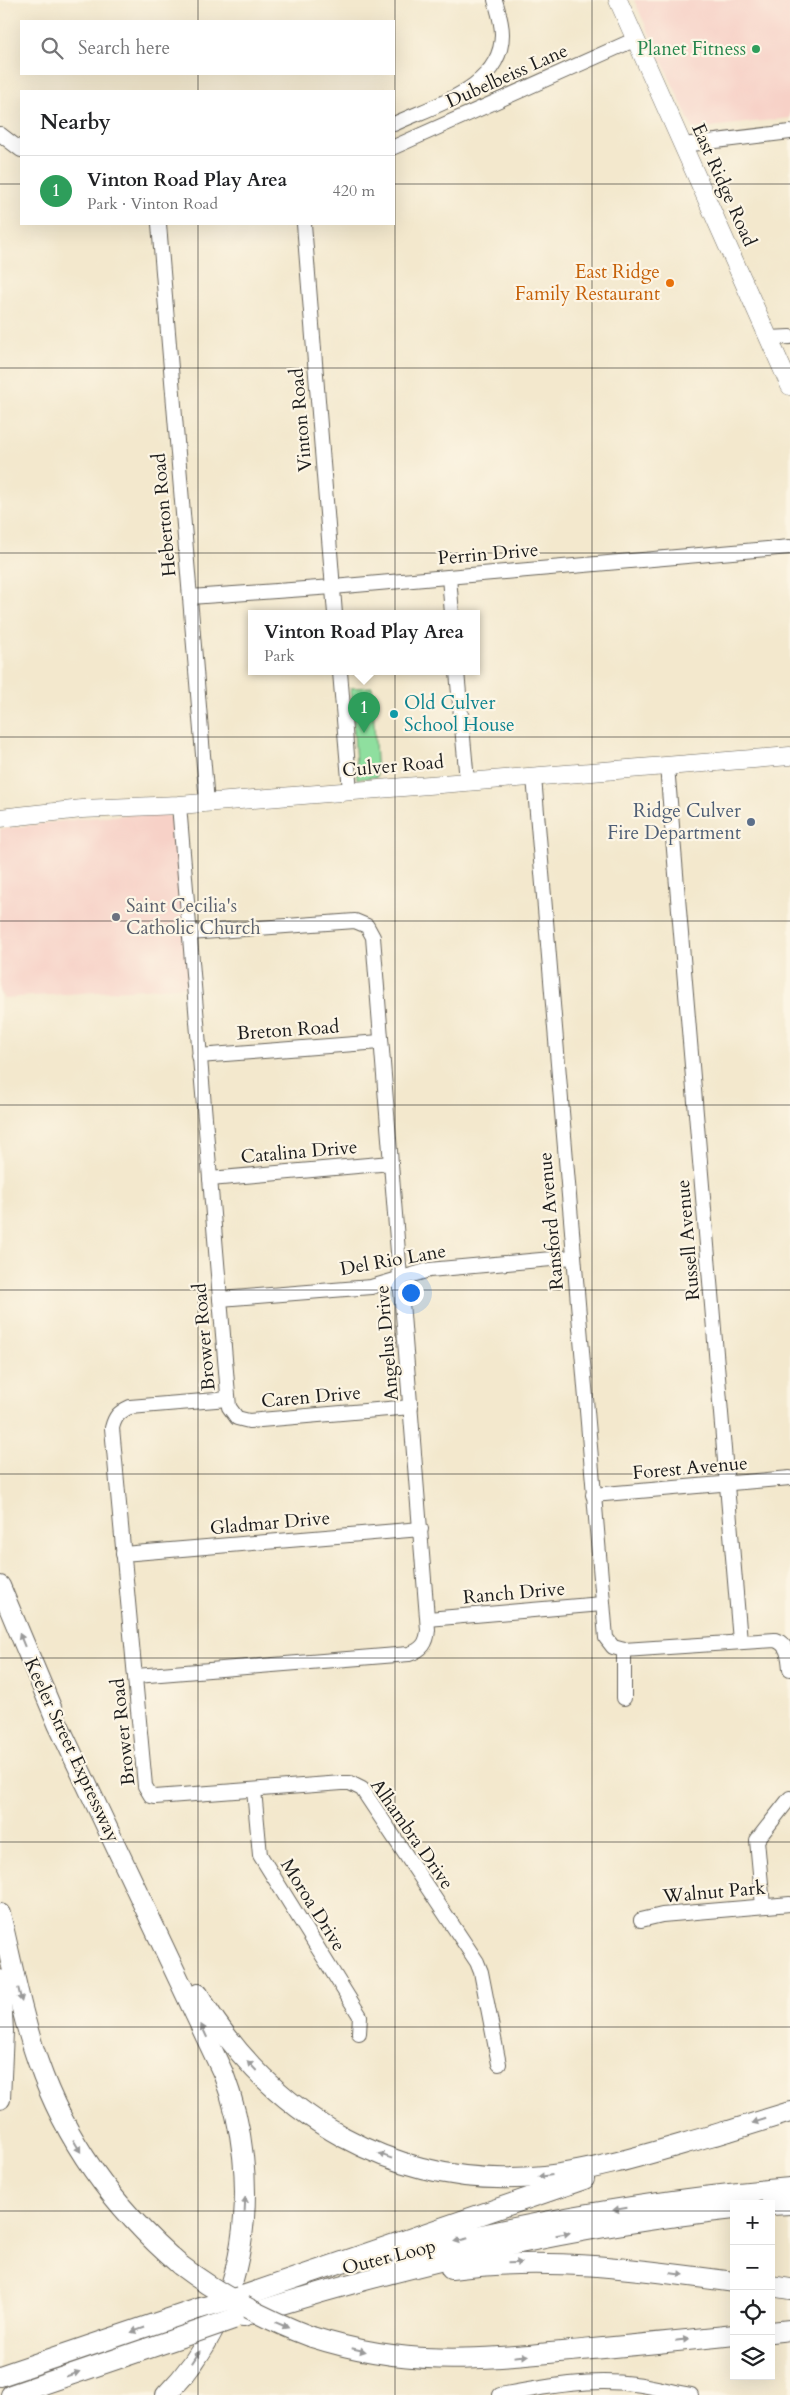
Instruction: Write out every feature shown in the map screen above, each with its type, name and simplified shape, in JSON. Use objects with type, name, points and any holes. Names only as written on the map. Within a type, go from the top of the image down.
[{"type":"highway","name":"Keeler Street Expressway","points":[[0,1586],[54,1716],[123,1859]]},
{"type":"highway","points":[[123,1859],[197,1992],[237,2049],[270,2085],[296,2108],[338,2135],[368,2150],[399,2161],[447,2173],[497,2178],[522,2178],[580,2170],[728,2131]]},
{"type":"highway","points":[[123,1859],[223,2073],[236,2113],[245,2171],[244,2222],[239,2254],[230,2286],[202,2348],[183,2376],[166,2395]]},
{"type":"highway","points":[[0,1914],[32,2045],[63,2122],[88,2164],[118,2204],[146,2234],[180,2265],[233,2301],[271,2320],[312,2337],[358,2350],[391,2356],[457,2360],[730,2335]]},
{"type":"highway","points":[[0,1980],[2,2031],[0,2099]]},
{"type":"highway","points":[[243,2296],[728,2131],[790,2112]]},
{"type":"highway","points":[[655,2203],[790,2177]]},
{"type":"highway","name":"Outer Loop","points":[[0,2376],[201,2308],[472,2237],[655,2203],[790,2188]]},
{"type":"highway","points":[[775,2205],[790,2204]]},
{"type":"highway","name":"Outer Loop","points":[[10,2395],[233,2319],[383,2274],[487,2249],[585,2230],[699,2212],[730,2210]]},
{"type":"highway","points":[[775,2214],[790,2215]]},
{"type":"highway","points":[[295,2300],[418,2274],[511,2263],[598,2265],[730,2282]]},
{"type":"highway","points":[[775,2287],[790,2289]]},
{"type":"highway","points":[[775,2332],[790,2330]]},
{"type":"main road","name":"East Ridge Road","points":[[618,0],[790,386]]},
{"type":"main road","name":"Culver Road","points":[[0,818],[82,809],[207,803],[790,756]]},
{"type":"street","points":[[395,124],[468,89],[490,70],[495,62],[501,43],[501,23],[495,0]]},
{"type":"street","name":"Dubelbeiss Lane","points":[[395,147],[636,39]]},
{"type":"street","points":[[683,145],[790,132]]},
{"type":"street","points":[[0,134],[20,149]]},
{"type":"street","name":"Heberton Road","points":[[159,225],[207,803]]},
{"type":"street","name":"Vinton Road","points":[[304,225],[335,610]]},
{"type":"street","points":[[769,338],[790,337]]},
{"type":"street","name":"Perrin Drive","points":[[190,597],[333,587],[790,547]]},
{"type":"street","points":[[449,576],[452,610]]},
{"type":"street","points":[[340,675],[350,791]]},
{"type":"street","points":[[457,675],[467,782]]},
{"type":"street","name":"Russell Avenue","points":[[667,766],[740,1642]]},
{"type":"street","name":"Ransford Avenue","points":[[534,777],[602,1604],[606,1638],[614,1647],[624,1650]]},
{"type":"street","name":"Brower Road","points":[[151,1796],[145,1786],[112,1428],[114,1418],[130,1407],[228,1399],[179,805]]},
{"type":"street","name":"Angelus Drive","points":[[136,1676],[409,1654],[416,1652],[427,1638],[428,1619],[373,937],[362,923],[342,921],[189,933]]},
{"type":"street","name":"Breton Road","points":[[199,1056],[380,1042]]},
{"type":"street","name":"Catalina Drive","points":[[210,1179],[391,1163]]},
{"type":"street","name":"Del Rio Lane","points":[[220,1299],[371,1287],[429,1270],[573,1258]]},
{"type":"street","name":"Caren Drive","points":[[228,1399],[232,1413],[237,1418],[249,1421],[411,1407]]},
{"type":"street","name":"Forest Avenue","points":[[593,1495],[790,1478]]},
{"type":"street","name":"Gladmar Drive","points":[[123,1554],[420,1529]]},
{"type":"street","name":"Ranch Drive","points":[[428,1619],[602,1604]]},
{"type":"street","points":[[624,1698],[624,1650],[768,1640],[780,1642],[787,1649],[790,1669]]},
{"type":"street","name":"Alhambra Drive","points":[[151,1796],[158,1798],[342,1783],[350,1783],[362,1789],[481,1972],[499,2064]]},
{"type":"street","name":"Moroa Drive","points":[[254,1790],[260,1855],[360,2016],[359,2033]]},
{"type":"street","points":[[763,1906],[757,1840],[790,1798]]},
{"type":"street","name":"Walnut Park","points":[[641,1920],[662,1915],[790,1904]]},
{"type":"street","points":[[500,2395],[538,2388],[597,2383],[633,2384],[691,2395]]},
{"type":"shaded area","points":[[634,0],[790,0],[790,118],[693,129]]},
{"type":"shaded area","points":[[163,812],[175,820],[190,986],[4,998],[0,993],[0,829],[86,818]]},
{"type":"green space","points":[[372,687],[377,777],[357,779],[351,688]]},
{"type":"place","name":"Planet Fitness","points":[[756,49]]},
{"type":"place","name":"East Ridge Family Restaurant","points":[[670,283]]},
{"type":"place","name":"Old Culver School House","points":[[394,714]]},
{"type":"place","name":"Vinton Road Play Area","points":[[364,733]]},
{"type":"place","name":"Ridge Culver Fire Department","points":[[751,822]]},
{"type":"place","name":"Saint Cecilia's Catholic Church","points":[[116,917]]}]
